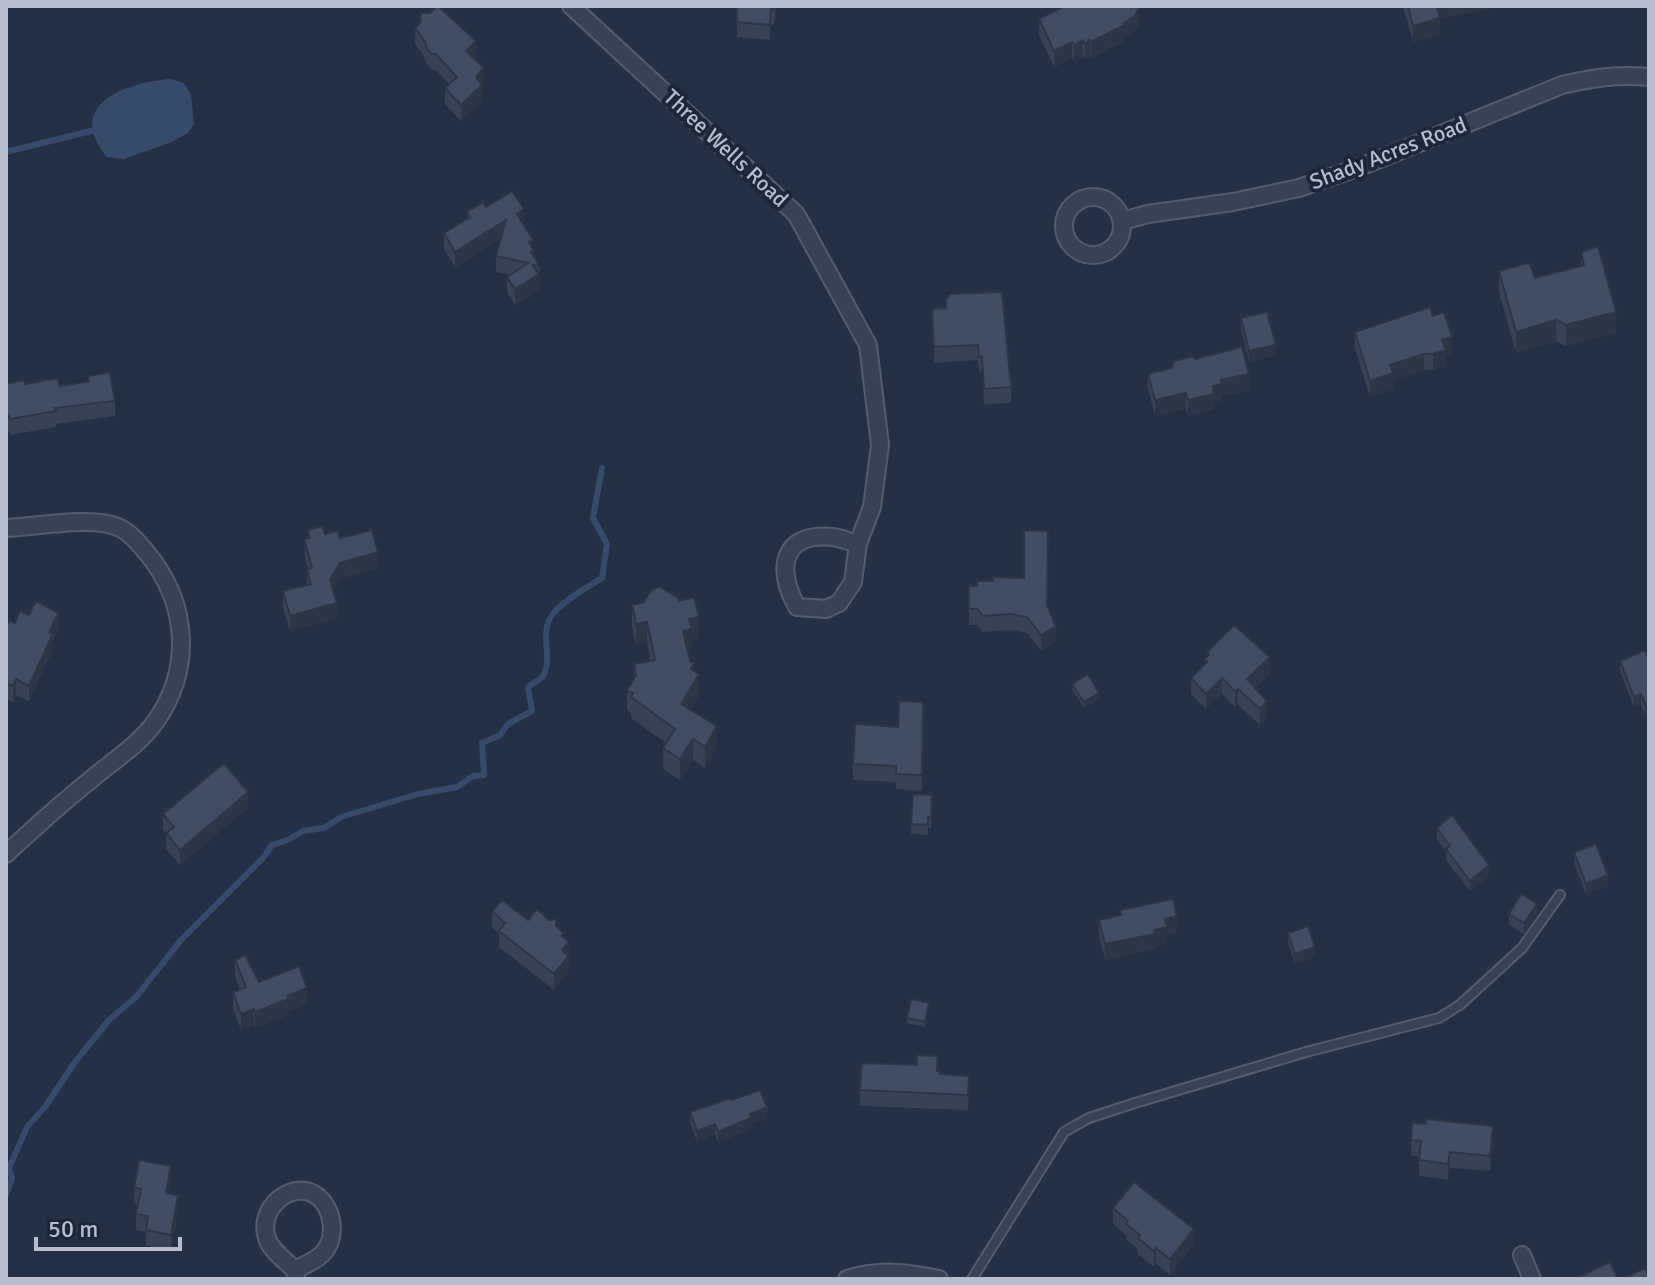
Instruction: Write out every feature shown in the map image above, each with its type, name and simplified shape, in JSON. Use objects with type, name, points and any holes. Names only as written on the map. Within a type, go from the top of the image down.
[{"type":"street","name":"Three Wells Road","points":[[571,6],[796,214],[868,345],[880,445],[872,507],[858,544],[853,582],[839,603],[826,609],[797,607],[786,588],[783,569],[790,551],[804,540],[834,537],[858,544]]},
{"type":"street","name":"Shady Acres Road","points":[[1122,221],[1299,188],[1360,167],[1562,85],[1597,77],[1649,77]]},
{"type":"street","points":[[6,528],[94,523],[120,528],[138,543],[168,584],[177,605],[181,632],[176,679],[167,703],[154,724],[49,813],[6,854]]},
{"type":"street","points":[[303,1192],[314,1195],[328,1210],[331,1239],[323,1253],[295,1274],[274,1251],[263,1224],[266,1211],[274,1202],[303,1192]]},
{"type":"street","points":[[1522,1255],[1532,1279]]},
{"type":"street","points":[[847,1279],[869,1272],[911,1273],[939,1279]]},
{"type":"lane","points":[[972,1279],[1064,1132],[1089,1118],[1135,1103],[1306,1052],[1439,1018],[1461,1004],[1522,948],[1560,895]]},
{"type":"water","points":[[171,79],[184,83],[191,94],[194,124],[188,133],[124,159],[107,157],[95,139],[92,123],[96,110],[119,91]]},
{"type":"building","points":[[438,6],[476,41],[466,51],[484,68],[476,77],[482,85],[461,105],[445,88],[457,77],[436,54],[427,49],[415,28],[421,22],[420,13],[430,13]]},
{"type":"building","points":[[737,6],[774,6],[770,25],[737,22]]},
{"type":"building","points":[[1065,6],[1139,8],[1125,25],[1091,42],[1085,43],[1083,40],[1074,45],[1072,42],[1054,51],[1039,19]]},
{"type":"building","points":[[1408,6],[1437,6],[1440,18],[1413,26]]},
{"type":"building","points":[[512,191],[524,209],[517,214],[533,240],[529,242],[534,251],[531,252],[540,266],[533,265],[539,274],[515,289],[507,277],[528,263],[496,256],[506,220],[455,252],[444,233],[470,217],[467,212],[483,202],[486,207]]},
{"type":"building","points":[[1598,246],[1616,312],[1566,325],[1556,320],[1516,332],[1499,271],[1529,263],[1535,278],[1584,265],[1581,252]]},
{"type":"building","points":[[1002,292],[1011,387],[984,389],[978,345],[934,347],[932,309],[946,308],[946,299],[950,294]]},
{"type":"building","points":[[1430,307],[1433,316],[1444,312],[1452,337],[1442,340],[1446,350],[1390,365],[1393,373],[1370,381],[1355,332]]},
{"type":"building","points":[[1267,312],[1276,345],[1249,351],[1241,318]]},
{"type":"building","points":[[1242,347],[1249,374],[1221,380],[1222,384],[1213,386],[1214,394],[1188,400],[1186,393],[1155,400],[1148,374],[1172,368],[1174,361]]},
{"type":"building","points":[[110,372],[115,401],[55,408],[56,411],[10,419],[6,416],[6,384],[58,378],[60,386],[89,381],[88,376]]},
{"type":"building","points":[[322,526],[325,534],[338,531],[340,538],[372,530],[378,552],[340,563],[330,580],[337,603],[290,616],[283,591],[311,584],[307,569],[312,568],[305,539],[310,538],[308,530]]},
{"type":"building","points":[[1024,530],[1048,531],[1047,605],[1056,626],[1041,635],[1027,617],[1011,614],[983,616],[977,609],[969,609],[969,586],[977,586],[977,581],[993,581],[993,577],[1024,578]]},
{"type":"building","points":[[660,587],[679,601],[694,597],[699,617],[689,619],[692,629],[683,631],[690,661],[694,663],[691,669],[699,674],[681,704],[717,726],[705,747],[693,739],[680,759],[663,748],[675,729],[631,697],[633,693],[627,690],[636,675],[634,664],[655,660],[647,622],[636,624],[632,605],[643,603],[652,589]]},
{"type":"building","points":[[36,601],[59,613],[49,632],[53,634],[29,686],[16,679],[13,686],[6,683],[6,626],[9,620],[15,623],[20,611],[29,615]]},
{"type":"building","points":[[1234,625],[1270,657],[1247,679],[1267,701],[1260,709],[1222,678],[1206,694],[1191,678],[1207,662],[1204,659],[1209,655],[1207,652]]},
{"type":"building","points":[[1645,650],[1649,661],[1649,703],[1645,704],[1641,694],[1634,697],[1620,661]]},
{"type":"building","points":[[1088,674],[1099,693],[1084,702],[1072,684]]},
{"type":"building","points":[[899,701],[923,702],[922,775],[896,774],[896,766],[853,764],[855,724],[898,727]]},
{"type":"building","points":[[224,763],[248,792],[180,850],[166,833],[174,827],[163,814]]},
{"type":"building","points":[[913,794],[932,795],[928,825],[911,824]]},
{"type":"building","points":[[1452,815],[1489,865],[1470,881],[1446,849],[1450,846],[1437,828]]},
{"type":"building","points":[[1596,844],[1608,875],[1586,884],[1574,852]]},
{"type":"building","points":[[1521,894],[1537,904],[1524,923],[1509,914]]},
{"type":"building","points":[[1173,899],[1177,916],[1165,919],[1167,927],[1154,930],[1155,934],[1105,944],[1099,920],[1121,915],[1120,910]]},
{"type":"building","points":[[502,900],[528,920],[537,909],[549,920],[556,919],[556,926],[569,942],[562,950],[569,956],[554,974],[499,931],[505,923],[492,911]]},
{"type":"building","points":[[1308,926],[1315,947],[1295,954],[1288,933]]},
{"type":"building","points":[[245,955],[259,982],[299,966],[307,988],[255,1012],[254,1009],[241,1014],[233,992],[246,987],[235,960]]},
{"type":"building","points":[[911,999],[929,1003],[925,1022],[907,1018]]},
{"type":"building","points":[[917,1055],[938,1056],[937,1071],[940,1074],[969,1076],[968,1095],[860,1090],[862,1063],[917,1065]]},
{"type":"building","points":[[760,1090],[767,1107],[750,1114],[751,1118],[718,1132],[715,1124],[697,1131],[690,1112]]},
{"type":"building","points":[[1426,1119],[1493,1126],[1490,1156],[1450,1152],[1448,1164],[1419,1160],[1421,1141],[1411,1140],[1412,1123],[1426,1124]]},
{"type":"building","points":[[139,1160],[171,1166],[166,1193],[178,1195],[171,1235],[146,1230],[148,1216],[136,1214],[141,1189],[134,1187]]},
{"type":"building","points":[[1134,1182],[1194,1229],[1170,1259],[1138,1238],[1140,1235],[1113,1208]]},
{"type":"building","points":[[1610,1262],[1618,1279],[1575,1279]]},
{"type":"building","points":[[1645,1268],[1649,1279],[1623,1279]]},
{"type":"waterway","points":[[6,152],[91,131]]},
{"type":"waterway","points":[[6,1195],[12,1178],[9,1168],[27,1127],[45,1107],[75,1062],[109,1020],[136,997],[181,940],[263,858],[272,845],[303,831],[324,828],[341,817],[418,794],[457,787],[473,776],[484,775],[482,743],[500,735],[508,724],[532,711],[528,687],[542,677],[546,669],[546,634],[552,614],[602,578],[607,544],[593,518],[602,468]]}]
